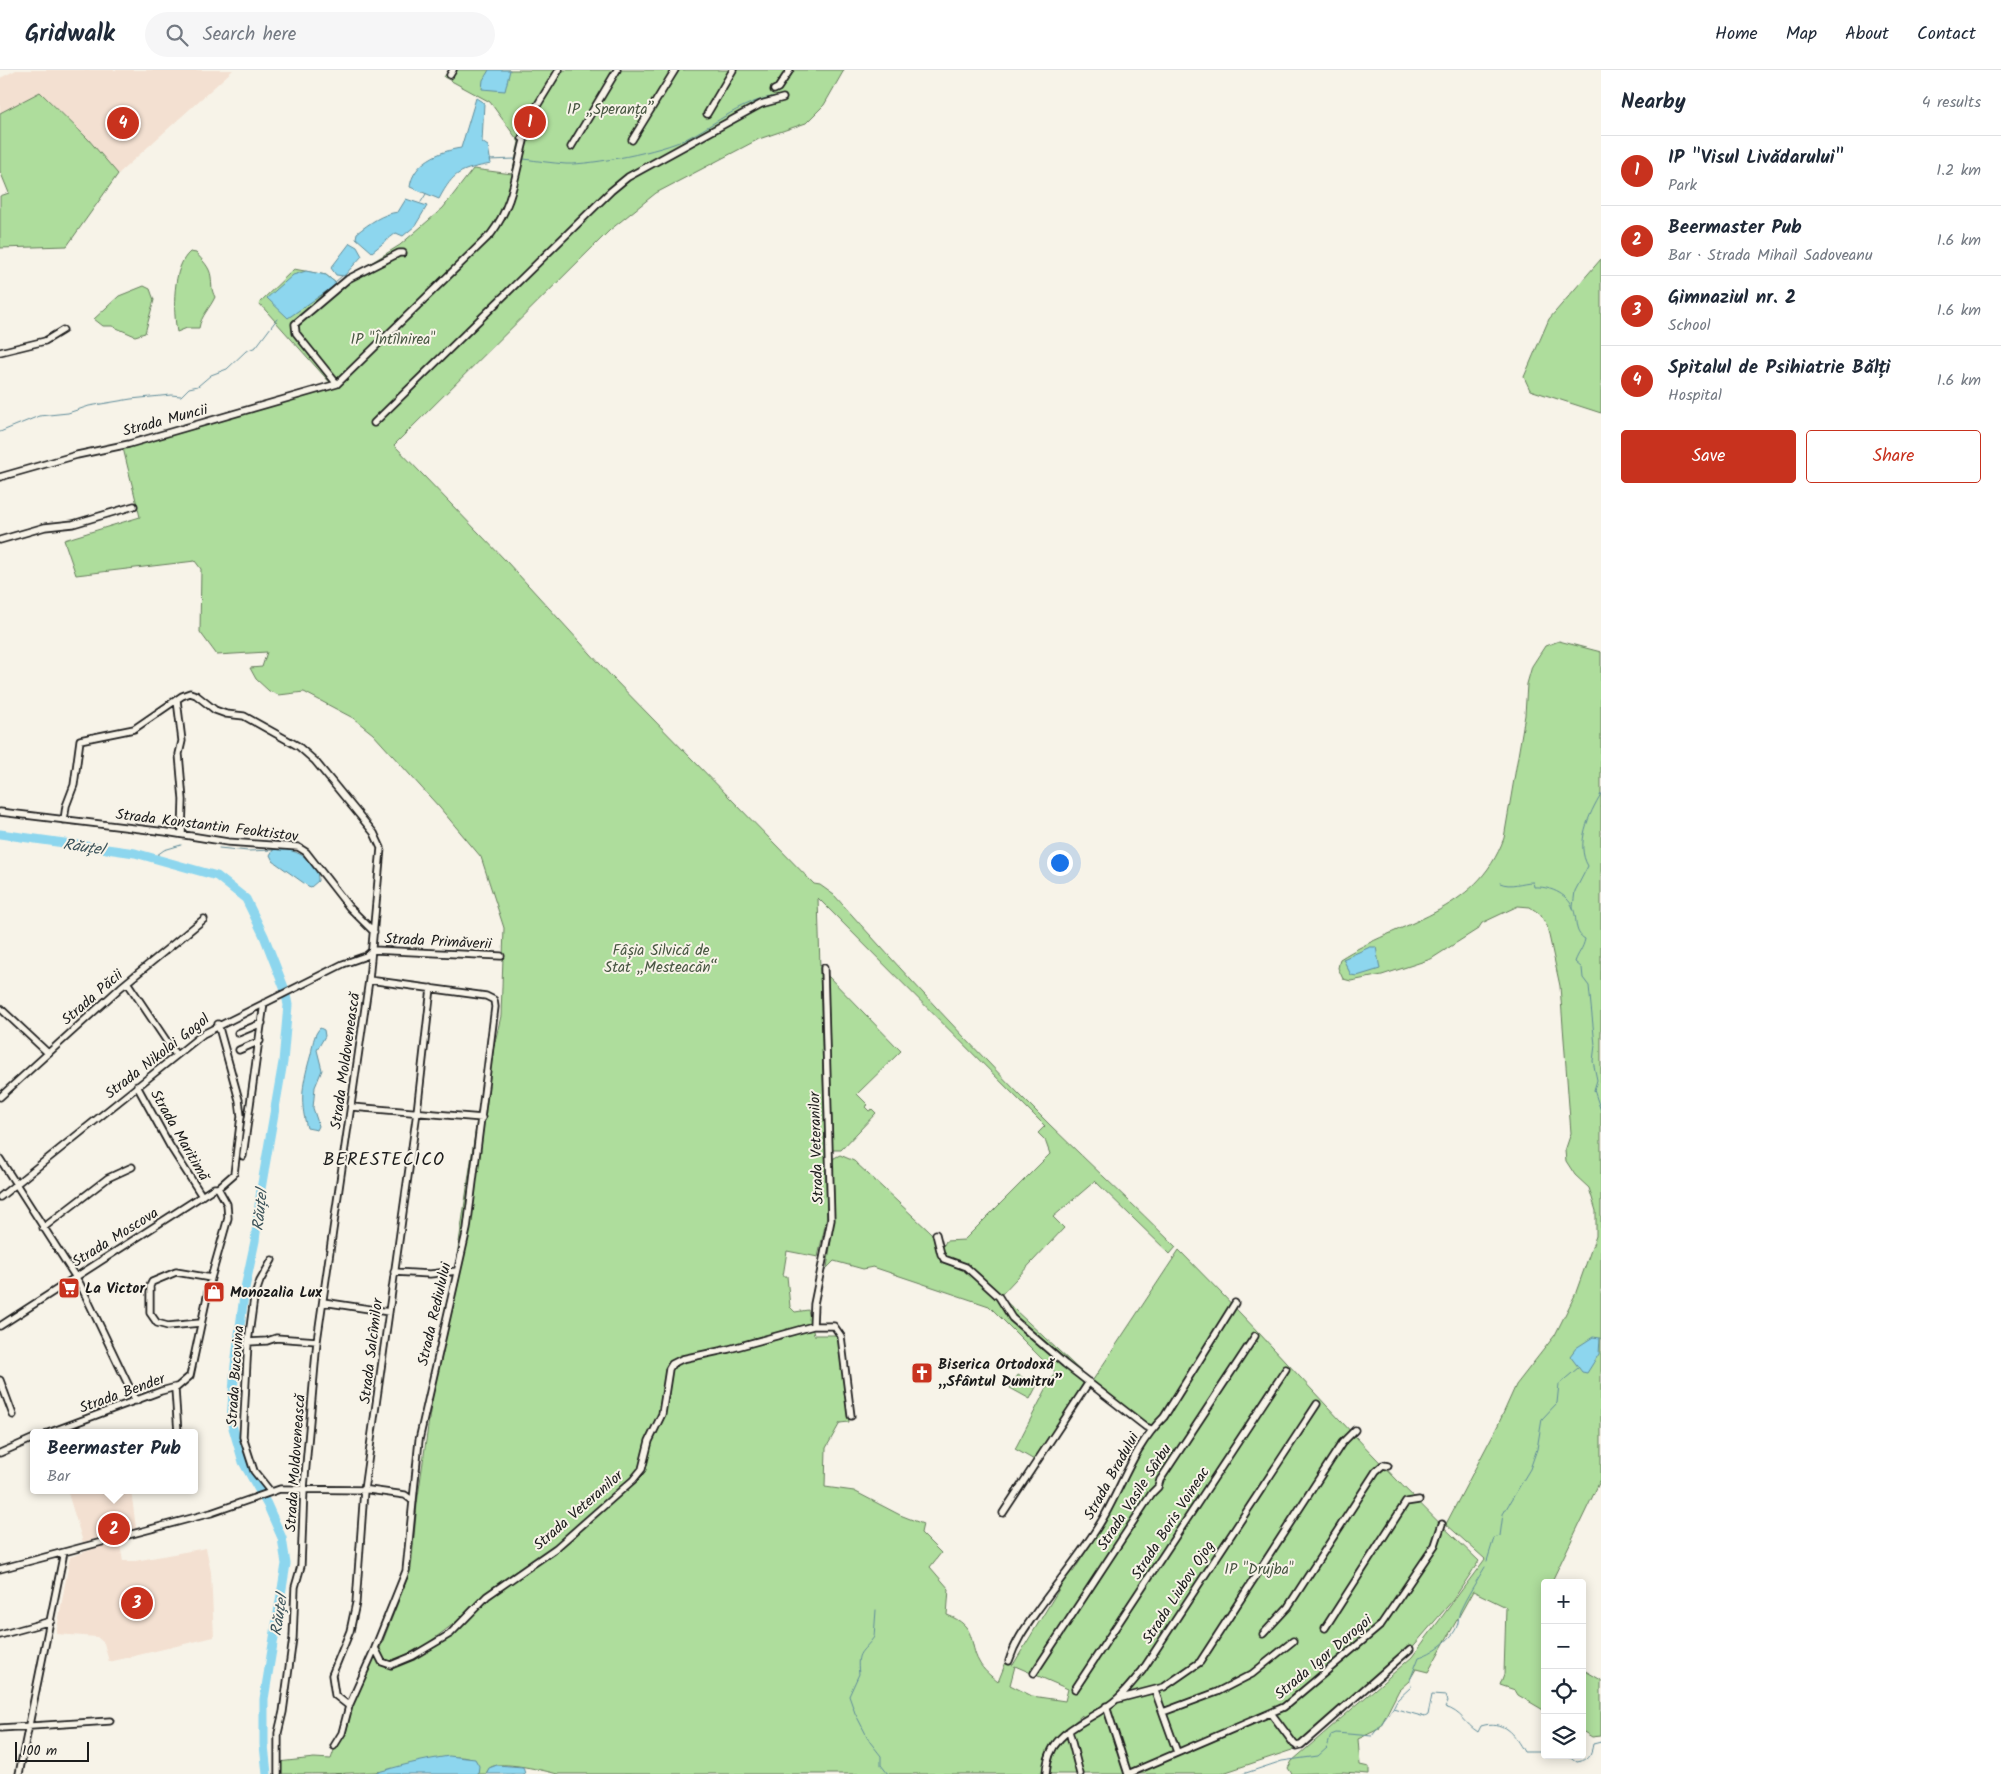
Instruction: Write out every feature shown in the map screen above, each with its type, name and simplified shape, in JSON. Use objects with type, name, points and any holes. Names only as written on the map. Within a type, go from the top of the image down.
[{"type":"street","points":[[403,253],[399,252],[348,280],[295,324],[296,333],[337,384],[491,234],[506,213],[511,199],[523,140],[532,114],[559,70]]},
{"type":"street","points":[[572,147],[617,70]]},
{"type":"street","points":[[632,140],[675,70]]},
{"type":"street","points":[[707,114],[733,70]]},
{"type":"street","points":[[774,90],[778,88],[790,70]]},
{"type":"street","points":[[374,423],[420,375],[622,182],[761,104],[783,98]]},
{"type":"street","points":[[0,352],[45,341],[63,330]]},
{"type":"street","name":"Strada Muncii","points":[[0,477],[77,455],[152,437],[337,384]]},
{"type":"street","points":[[0,540],[45,527],[73,524],[134,506]]},
{"type":"street","name":"Strada Moldovenească","points":[[64,820],[66,806],[74,785],[80,740],[134,729],[177,700],[190,694],[196,695],[215,710],[226,714],[244,716],[286,738],[311,758],[337,786],[380,843],[382,852],[373,950],[317,1341],[304,1488],[301,1566],[296,1578],[292,1644],[279,1723],[278,1774]]},
{"type":"street","points":[[177,700],[182,741],[179,754],[183,800],[182,834]]},
{"type":"street","name":"Strada Konstantin Feoktistov","points":[[0,812],[182,834],[228,842],[287,845],[302,849],[349,907],[374,932]]},
{"type":"street","name":"Strada Păcii","points":[[0,1097],[127,982],[204,920]]},
{"type":"street","name":"Strada Primăverii","points":[[373,950],[501,956]]},
{"type":"street","name":"Strada Nikolai Gogol","points":[[0,1197],[137,1086],[218,1024],[343,964],[366,956],[373,950]]},
{"type":"street","name":"Strada Veteranilor","points":[[813,1326],[814,1304],[831,1220],[824,968]]},
{"type":"street","name":"Strada Rediulului","points":[[334,1746],[342,1733],[349,1706],[406,1571],[420,1433],[467,1229],[495,1003],[486,996],[369,980]]},
{"type":"street","points":[[127,982],[176,1056]]},
{"type":"street","name":"Strada Salcîmilor","points":[[349,1706],[335,1695],[332,1675],[350,1631],[356,1603],[364,1490],[417,1112],[431,988]]},
{"type":"street","points":[[243,1156],[264,1003]]},
{"type":"street","points":[[0,1008],[48,1053]]},
{"type":"street","points":[[238,1033],[262,1023]]},
{"type":"street","points":[[178,1429],[176,1387],[190,1376],[200,1323],[229,1212],[224,1196],[218,1188],[234,1174],[241,1116],[239,1100],[218,1024]]},
{"type":"street","points":[[239,1050],[260,1040]]},
{"type":"street","name":"Strada Maritimă","points":[[137,1086],[170,1146],[202,1196]]},
{"type":"street","points":[[352,1107],[482,1118]]},
{"type":"street","points":[[0,1159],[84,1290],[136,1401]]},
{"type":"street","points":[[43,1228],[108,1178],[132,1167]]},
{"type":"street","name":"Strada Moscova","points":[[0,1326],[214,1188],[218,1188]]},
{"type":"street","points":[[936,1234],[944,1259],[966,1267],[999,1297],[1012,1318],[1146,1428],[1151,1429]]},
{"type":"street","name":"Strada Bucovina","points":[[269,1492],[254,1471],[244,1445],[248,1342],[256,1289],[272,1260]]},
{"type":"street","points":[[394,1272],[430,1274],[457,1271]]},
{"type":"street","points":[[200,1323],[168,1326],[157,1323],[150,1313],[150,1286],[152,1282],[176,1272],[211,1278]]},
{"type":"street","points":[[322,1302],[389,1312]]},
{"type":"street","name":"Strada Bradului","points":[[1009,1661],[1018,1637],[1105,1515],[1120,1481],[1151,1429],[1164,1418],[1235,1304]]},
{"type":"street","name":"Strada Veteranilor","points":[[375,1648],[382,1662],[391,1665],[443,1639],[487,1596],[556,1548],[597,1509],[627,1486],[642,1468],[650,1441],[662,1414],[672,1364],[682,1358],[729,1349],[813,1326],[830,1325],[839,1332],[851,1416]]},
{"type":"street","name":"Strada Vasile Sârbu","points":[[1034,1673],[1255,1336]]},
{"type":"street","points":[[248,1342],[267,1341],[276,1338],[317,1341]]},
{"type":"street","name":"Strada Boris Voineac","points":[[1074,1690],[1286,1369]]},
{"type":"street","points":[[0,1380],[13,1415]]},
{"type":"street","points":[[1003,1513],[1089,1382]]},
{"type":"street","name":"Strada Bender","points":[[59,1429],[176,1387]]},
{"type":"street","name":"Strada Liubov Ojog","points":[[1046,1774],[1052,1749],[1060,1737],[1118,1699],[1155,1652],[1316,1404]]},
{"type":"street","points":[[1118,1699],[1155,1691],[1185,1673],[1203,1658],[1342,1443],[1355,1430]]},
{"type":"street","points":[[0,1453],[30,1440]]},
{"type":"street","points":[[1263,1634],[1288,1607],[1376,1470],[1383,1465],[1388,1466]]},
{"type":"street","points":[[0,1569],[211,1513],[269,1492],[304,1488],[364,1490],[405,1495],[413,1500]]},
{"type":"street","points":[[1325,1628],[1406,1502],[1419,1500]]},
{"type":"street","name":"Strada Igor Dorogoi","points":[[1128,1774],[1284,1707],[1376,1631],[1435,1545],[1442,1524]]},
{"type":"street","points":[[19,1774],[64,1552]]},
{"type":"street","points":[[0,1635],[51,1621]]},
{"type":"street","points":[[1162,1712],[1217,1692],[1252,1674],[1293,1641]]},
{"type":"street","points":[[1271,1713],[1294,1744],[1297,1746],[1301,1745],[1410,1649]]},
{"type":"street","points":[[1155,1691],[1177,1752]]},
{"type":"street","points":[[1106,1706],[1128,1774]]},
{"type":"street","points":[[0,1728],[110,1720]]},
{"type":"street","points":[[1069,1731],[1080,1774]]},
{"type":"shaded area","points":[[16,70],[233,70],[118,174],[88,139],[40,92],[0,113],[0,78]]},
{"type":"shaded area","points":[[68,1494],[132,1494],[136,1528],[83,1542]]},
{"type":"shaded area","points":[[119,1540],[123,1561],[135,1561],[206,1548],[211,1572],[214,1637],[109,1662],[104,1643],[97,1637],[56,1634],[70,1557]]},
{"type":"green space","points":[[449,70],[844,70],[824,105],[806,123],[759,139],[656,193],[610,230],[394,445],[507,562],[611,676],[814,884],[820,885],[834,895],[994,1069],[1176,1247],[1170,1254],[1095,1181],[1053,1217],[1064,1228],[1000,1296],[1087,1377],[1036,1461],[1015,1449],[1055,1372],[989,1306],[873,1267],[863,1269],[834,1261],[827,1268],[834,1220],[832,1164],[834,1158],[840,1155],[854,1161],[944,1245],[946,1241],[964,1240],[1050,1154],[1045,1140],[1038,1133],[1045,1126],[818,898],[827,1217],[818,1257],[787,1251],[783,1276],[787,1276],[790,1307],[795,1312],[808,1310],[814,1335],[835,1335],[838,1339],[849,1422],[840,1423],[826,1448],[825,1487],[854,1491],[900,1515],[923,1524],[921,1533],[941,1553],[930,1567],[949,1589],[947,1615],[964,1624],[968,1630],[976,1655],[985,1670],[998,1682],[1006,1662],[1013,1665],[1070,1571],[1073,1572],[1084,1555],[1150,1435],[1089,1386],[1179,1250],[1402,1485],[1479,1561],[1453,1600],[1409,1651],[1301,1747],[1220,1774],[1050,1774],[1053,1754],[1067,1736],[1066,1731],[1082,1719],[1082,1715],[1052,1743],[1045,1757],[1042,1774],[557,1774],[516,1766],[500,1765],[492,1766],[486,1774],[478,1774],[476,1761],[459,1757],[391,1771],[280,1774],[278,1762],[314,1758],[331,1759],[349,1706],[375,1648],[380,1659],[387,1665],[400,1661],[422,1651],[442,1638],[469,1612],[427,1644],[399,1658],[389,1661],[382,1658],[379,1651],[411,1569],[417,1504],[436,1370],[447,1324],[477,1120],[501,1016],[504,928],[481,857],[440,808],[373,734],[353,718],[304,692],[279,695],[269,691],[256,679],[250,668],[262,667],[267,652],[217,655],[200,632],[201,569],[195,561],[76,575],[64,540],[140,517],[123,448],[333,386],[259,303],[294,269],[326,275],[337,284],[400,245],[443,208],[473,169],[512,174],[519,142],[490,102],[444,77]],"holes":[[[1015,1666],[1068,1689],[1065,1701],[1032,1696],[1010,1685]]]},
{"type":"green space","points":[[40,92],[88,139],[118,174],[67,246],[0,248],[0,196],[9,193],[0,171],[0,113]]},
{"type":"green space","points":[[190,252],[196,253],[207,267],[215,297],[199,328],[187,328],[177,332],[175,290],[180,268]]},
{"type":"green space","points":[[1601,259],[1601,413],[1530,390],[1524,377],[1549,319]]},
{"type":"green space","points":[[144,286],[150,289],[154,300],[145,333],[135,336],[112,326],[103,326],[94,319],[119,296]]},
{"type":"green space","points":[[1559,641],[1601,652],[1601,1479],[1553,1579],[1541,1579],[1541,1709],[1518,1695],[1515,1690],[1500,1685],[1504,1674],[1506,1607],[1473,1591],[1428,1672],[1416,1669],[1409,1681],[1399,1690],[1379,1729],[1358,1739],[1360,1765],[1369,1767],[1369,1774],[1343,1772],[1292,1774],[1288,1768],[1292,1761],[1412,1657],[1485,1559],[1446,1524],[1498,1425],[1516,1385],[1555,1335],[1575,1295],[1596,1236],[1596,1211],[1589,1188],[1575,1175],[1566,1161],[1565,1151],[1571,1133],[1560,986],[1547,926],[1540,914],[1530,907],[1518,906],[1482,923],[1478,929],[1431,959],[1382,975],[1351,981],[1343,979],[1338,968],[1340,959],[1363,946],[1434,913],[1456,900],[1475,884],[1492,863],[1504,838],[1525,715],[1527,684],[1532,666],[1545,646]]},
{"type":"green space","points":[[826,974],[901,1051],[857,1094],[868,1105],[865,1107],[869,1111],[872,1109],[876,1113],[841,1150],[832,1150]]},
{"type":"green space","points":[[1018,1375],[1037,1385],[1030,1399],[1010,1388]]},
{"type":"green space","points":[[1586,1671],[1601,1680],[1601,1736],[1592,1737],[1586,1733]]},
{"type":"water","points":[[489,70],[510,70],[505,91],[482,89],[483,80]]},
{"type":"water","points":[[476,98],[484,103],[482,142],[488,146],[491,164],[459,173],[449,183],[439,199],[410,187],[412,178],[422,164],[436,155],[461,148]]},
{"type":"water","points":[[406,199],[427,206],[415,226],[403,236],[396,233],[372,252],[356,238],[357,233],[371,222],[398,212]]},
{"type":"water","points":[[350,243],[357,247],[362,256],[344,276],[336,275],[331,268]]},
{"type":"water","points":[[306,271],[326,275],[337,284],[288,318],[267,298],[293,275]]},
{"type":"water","points":[[279,848],[299,854],[311,862],[315,867],[318,881],[311,887],[308,886],[273,861],[270,855],[273,850]]},
{"type":"water","points":[[1370,947],[1376,947],[1380,969],[1357,976],[1351,975],[1343,959]]},
{"type":"water","points":[[320,1028],[324,1030],[325,1036],[317,1050],[322,1070],[315,1087],[313,1108],[319,1126],[317,1130],[307,1128],[303,1108],[303,1091],[314,1040]]},
{"type":"water","points":[[1593,1337],[1600,1338],[1599,1354],[1587,1373],[1582,1372],[1570,1356],[1576,1348]]},
{"type":"water","points":[[449,1756],[475,1759],[479,1766],[478,1774],[372,1774],[410,1763]]},
{"type":"water","points":[[497,1765],[523,1767],[525,1774],[486,1774],[489,1768]]},
{"type":"waterway","points":[[524,159],[561,164],[578,164],[609,160],[661,148],[686,139],[742,107],[766,98],[779,96]]},
{"type":"waterway","points":[[489,160],[515,159]]},
{"type":"waterway","points":[[421,202],[426,194]]},
{"type":"waterway","points":[[334,283],[342,276]]},
{"type":"waterway","points":[[0,432],[39,416],[68,413],[89,406],[131,399],[171,395],[181,396],[189,388],[198,386],[211,375],[227,369],[246,351],[256,347],[277,319]]},
{"type":"waterway","points":[[1573,907],[1575,891],[1588,866],[1583,848],[1585,829],[1601,794]]},
{"type":"waterway","name":"Răuțel","points":[[0,834],[135,853],[217,876],[246,899],[264,936],[285,990],[288,1005],[283,1062],[261,1189],[255,1241],[245,1288],[235,1365],[231,1421],[243,1462],[267,1504],[282,1538],[286,1564],[264,1699],[264,1745],[267,1774]]},
{"type":"waterway","points":[[153,858],[164,850],[181,845]]},
{"type":"waterway","points":[[219,848],[248,851],[273,850]]},
{"type":"waterway","points":[[1500,883],[1512,885],[1533,882],[1534,887],[1551,889],[1562,894],[1573,908],[1577,929],[1585,939],[1575,962],[1582,968],[1583,978],[1589,986],[1595,1045],[1593,1061],[1597,1080],[1594,1090],[1601,1111]]},
{"type":"waterway","points":[[1487,1561],[1494,1538],[1500,1536],[1503,1514],[1530,1469],[1537,1449],[1542,1419],[1557,1403],[1559,1384],[1578,1368]]},
{"type":"waterway","points":[[1393,1708],[1397,1700],[1411,1687],[1410,1680],[1419,1657],[1441,1645],[1455,1631],[1460,1611],[1485,1567]]},
{"type":"waterway","points":[[876,1610],[874,1637],[859,1656],[859,1674],[849,1696],[855,1713],[870,1742],[881,1756],[881,1765],[888,1774]]},
{"type":"waterway","points":[[1243,1774],[1282,1761],[1318,1756],[1327,1748],[1331,1735],[1336,1733],[1372,1736],[1393,1708],[1425,1717],[1428,1715],[1432,1695],[1446,1696],[1448,1701],[1445,1707],[1459,1715],[1478,1732],[1481,1726],[1489,1724],[1502,1726],[1512,1734],[1524,1752],[1541,1752]]},
{"type":"waterway","points":[[1586,1759],[1590,1754],[1593,1744],[1601,1742]]},
{"type":"waterway","points":[[1573,1759],[1577,1762],[1586,1759]]},
{"type":"place","name":"IP \"Visul Livădarului\"","points":[[530,122]]},
{"type":"place","name":"Spitalul de Psihiatrie Bălți","points":[[123,123]]},
{"type":"place","name":"La Victor","points":[[69,1288]]},
{"type":"place","name":"Monozalia Lux","points":[[214,1292]]},
{"type":"place","name":"Biserica Ortodoxă „Sfântul Dumitru”","points":[[922,1373]]},
{"type":"place","name":"Beermaster Pub","points":[[114,1529]]},
{"type":"place","name":"Gimnaziul nr. 2","points":[[137,1603]]},
{"type":"district","name":"BERESTECICO","points":[[384,1159]]},
{"type":"park label","name":"IP „Speranța”","points":[[611,109]]},
{"type":"park label","name":"IP \"Întîlnirea\"","points":[[393,339]]},
{"type":"park label","name":"Fâșia Silvică de Stat „Mesteacăn“","points":[[661,958]]},
{"type":"park label","name":"IP \"Drujba\"","points":[[1259,1569]]}]
